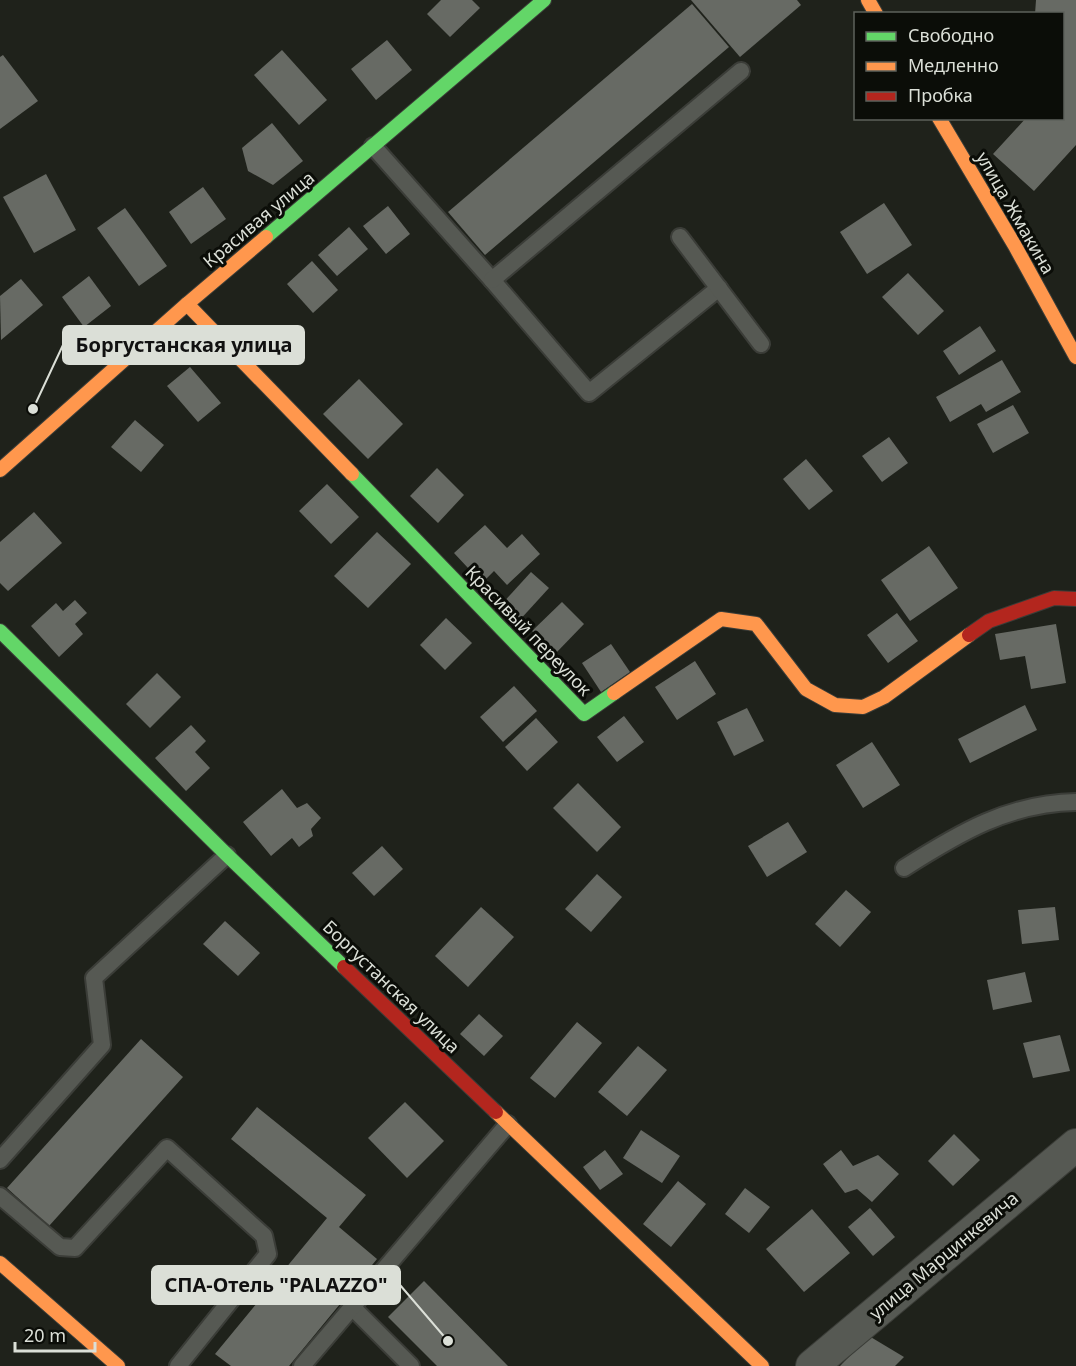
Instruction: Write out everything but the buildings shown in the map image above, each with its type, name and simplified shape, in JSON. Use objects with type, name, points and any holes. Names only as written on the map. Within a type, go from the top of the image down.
[{"type":"street","name":"Красивая улица","points":[[0,470],[187,304],[544,0]]},
{"type":"street","name":"улица Жмакина","points":[[940,120],[1015,246],[1076,357]]},
{"type":"street","name":"Красивый переулок","points":[[187,304],[584,714],[721,619],[756,624],[806,689],[836,705],[863,707],[884,697],[989,621],[1054,598],[1076,599]]},
{"type":"street","name":"Боргустанская улица","points":[[0,631],[227,855],[762,1366]]},
{"type":"street","name":"улица Марцинкевича","points":[[812,1366],[1076,1145]]},
{"type":"street","points":[[0,1263],[118,1366]]},
{"type":"lane","points":[[492,280],[741,71]]},
{"type":"lane","points":[[373,146],[589,393],[719,288]]},
{"type":"lane","points":[[680,237],[761,344]]},
{"type":"lane","points":[[904,868],[950,838],[1013,811],[1059,802],[1076,802]]},
{"type":"lane","points":[[0,1160],[102,1045],[94,978],[227,855]]},
{"type":"lane","points":[[302,1366],[508,1124]]},
{"type":"lane","points":[[0,1196],[60,1247],[75,1248],[166,1148],[264,1236],[268,1254],[178,1366]]},
{"type":"lane","points":[[352,1307],[411,1366]]},
{"type":"traffic: fast","points":[[266,237],[544,0]]},
{"type":"traffic: fast","points":[[352,474],[584,714],[614,693]]},
{"type":"traffic: fast","points":[[0,631],[344,967]]},
{"type":"traffic: slow","points":[[868,0],[875,12]]},
{"type":"traffic: slow","points":[[940,120],[1015,246],[1076,357]]},
{"type":"traffic: slow","points":[[0,470],[266,237]]},
{"type":"traffic: slow","points":[[187,304],[352,474]]},
{"type":"traffic: slow","points":[[614,693],[721,619],[756,624],[806,689],[835,705],[863,707],[884,697],[969,635]]},
{"type":"traffic: slow","points":[[496,1112],[762,1366]]},
{"type":"traffic: slow","points":[[0,1263],[118,1366]]},
{"type":"traffic: jam","points":[[969,635],[989,621],[1054,598],[1076,599]]},
{"type":"traffic: jam","points":[[344,967],[496,1112]]},
{"type":"place","name":"Боргустанская улица","points":[[33,409]]},
{"type":"place","name":"СПА-Отель \"PALAZZO\"","points":[[448,1341]]}]
